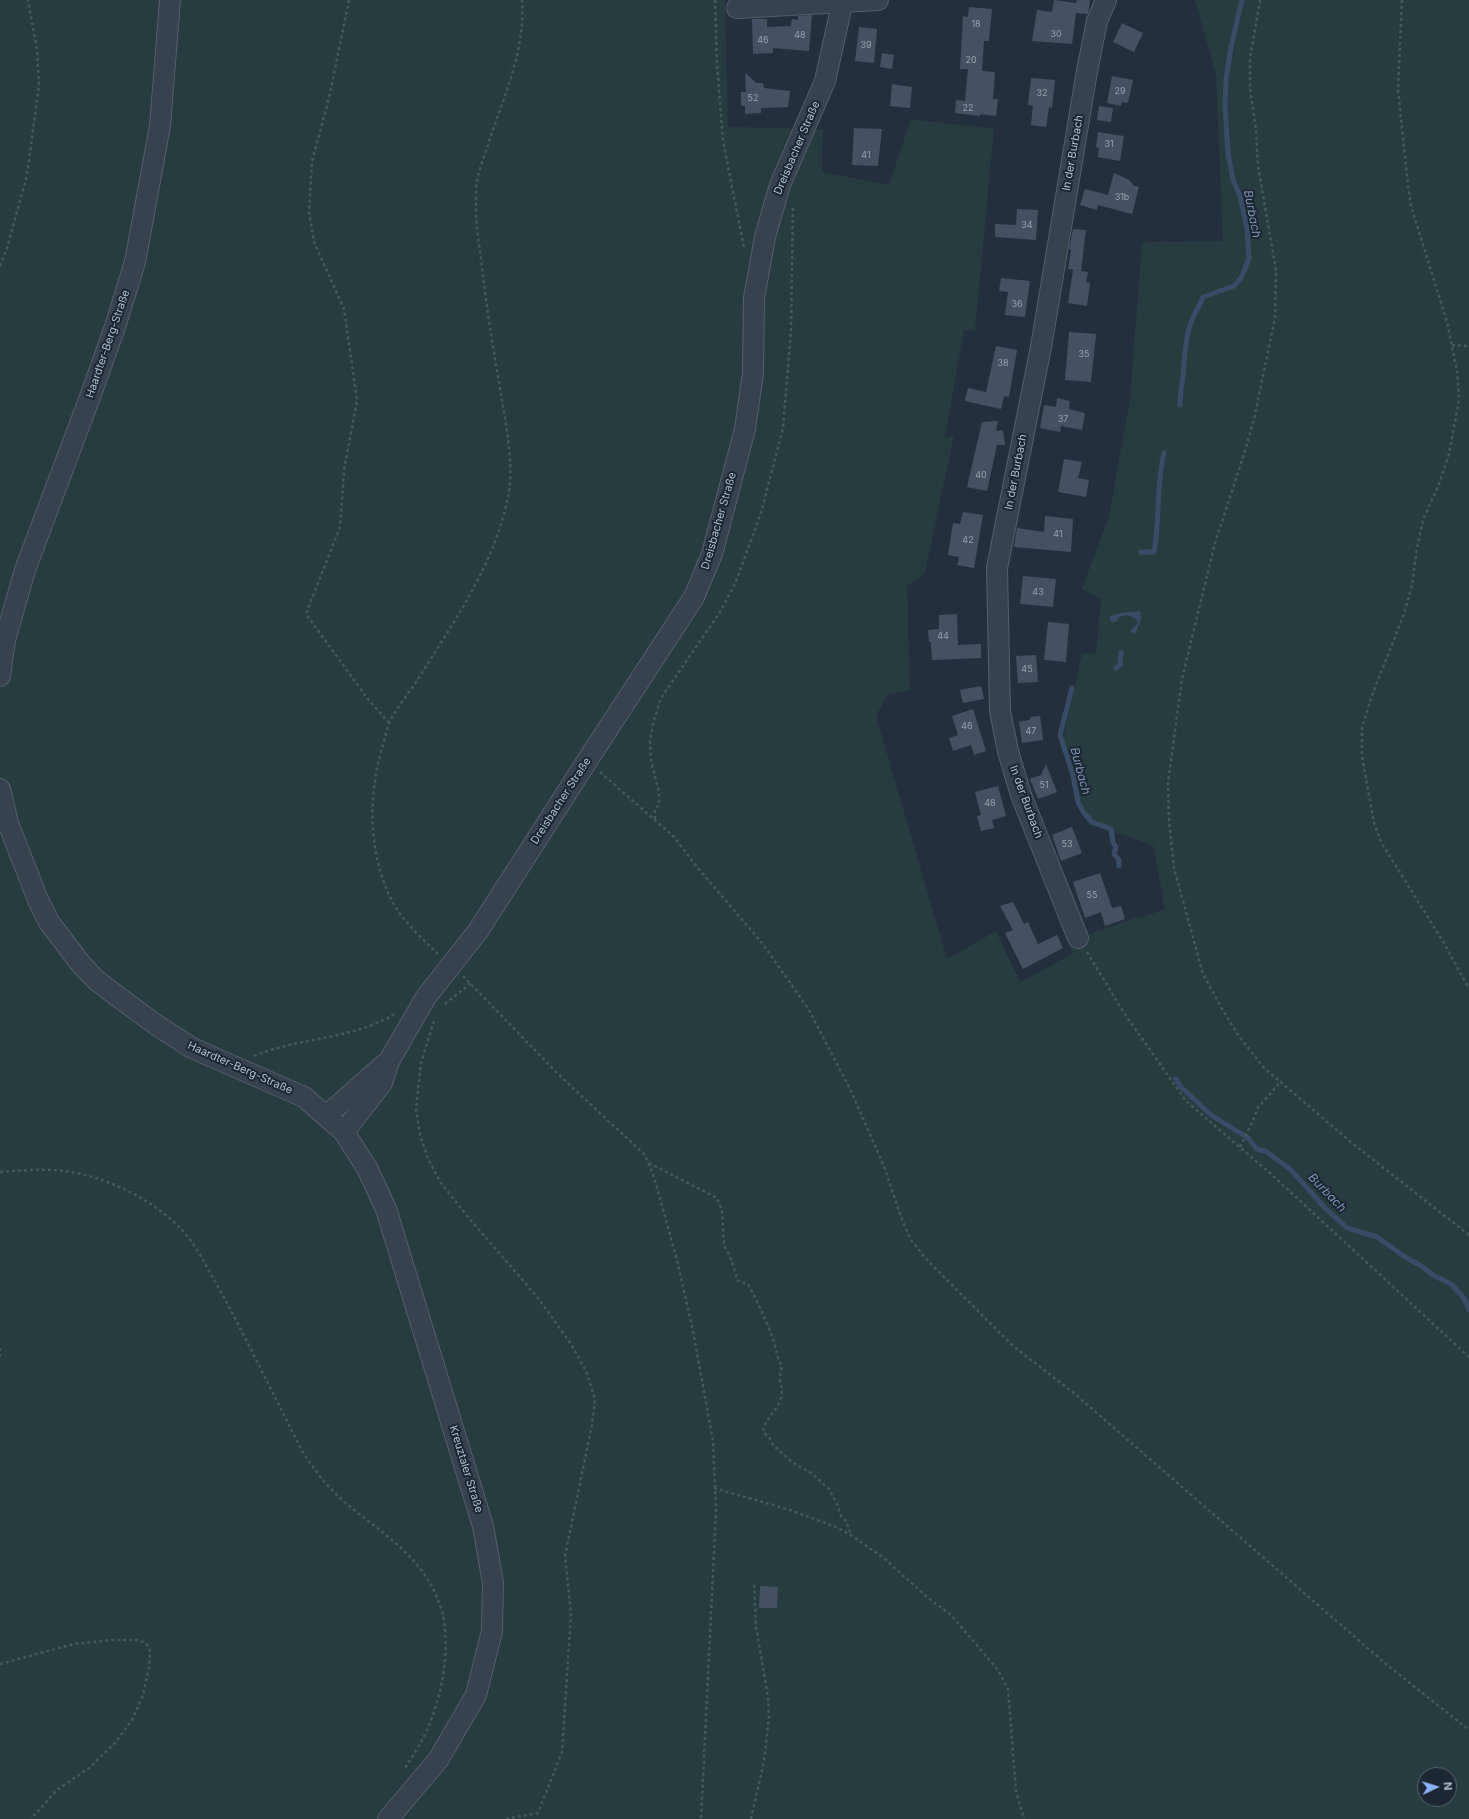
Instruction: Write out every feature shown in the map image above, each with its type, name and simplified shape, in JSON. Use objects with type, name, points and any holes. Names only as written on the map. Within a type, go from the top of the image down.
[{"type":"street","name":"Haardter-Berg-Straße","points":[[0,676],[5,640],[25,570],[90,397],[115,327],[135,262],[160,126],[170,0]]},
{"type":"street","points":[[737,8],[878,0]]},
{"type":"street","name":"In der Burbach","points":[[1078,938],[1021,795],[1003,730],[1000,711],[997,568],[1040,347],[1087,71],[1097,20],[1106,0]]},
{"type":"street","name":"Dreisbacher Straße","points":[[344,1132],[382,1083],[389,1061],[426,997],[478,931],[694,597],[712,554],[745,429],[753,373],[754,298],[765,237],[780,185],[825,81],[843,1]]},
{"type":"street","name":"Haardter-Berg-Straße","points":[[0,788],[8,822],[38,900],[49,922],[80,963],[96,980],[154,1024],[192,1048],[304,1096],[326,1116]]},
{"type":"street","name":"Dreisbacher Straße","points":[[326,1116],[389,1061]]},
{"type":"street","name":"Kreuztaler Straße","points":[[326,1116],[344,1132],[367,1168],[386,1210],[483,1526],[493,1583],[492,1631],[476,1695],[438,1760],[388,1819]]},
{"type":"path","points":[[0,266],[7,248],[27,175],[39,85],[37,50],[28,0]]},
{"type":"path","points":[[349,0],[329,98],[312,161],[309,212],[314,242],[344,309],[357,400],[344,470],[340,526],[306,614],[368,698],[389,722]]},
{"type":"path","points":[[522,0],[521,35],[515,62],[484,158],[476,189],[475,210],[485,297],[508,438],[510,478],[508,495],[501,525],[484,569],[466,603],[389,722],[375,778],[372,815],[375,850],[382,876],[392,902],[407,923],[451,966],[471,983],[558,1074],[645,1155],[649,1162],[677,1260],[694,1331],[713,1441],[716,1512],[701,1819]]},
{"type":"path","points":[[716,0],[717,64],[723,141],[745,253]]},
{"type":"path","points":[[1260,0],[1250,59],[1250,88],[1256,130],[1258,166],[1276,270],[1275,318],[1246,451],[1215,542],[1182,679],[1168,783],[1169,821],[1174,868],[1203,974],[1220,1007],[1238,1035],[1264,1068],[1352,1143],[1469,1235]]},
{"type":"path","points":[[1402,0],[1398,90],[1408,185],[1411,206],[1452,345],[1457,371],[1459,400],[1455,429],[1439,484],[1423,520],[1417,548],[1412,585],[1404,614],[1371,698],[1362,728],[1362,756],[1374,823],[1381,842],[1444,943],[1469,989]]},
{"type":"path","points":[[1452,345],[1469,346]]},
{"type":"path","points":[[587,761],[674,837],[697,867],[762,943],[809,1010],[851,1091],[884,1166],[901,1218],[911,1240],[928,1261],[1013,1346],[1075,1394],[1386,1664],[1469,1730]]},
{"type":"path","points":[[1078,938],[1124,1013],[1186,1101],[1270,1173],[1469,1357]]},
{"type":"path","points":[[440,1008],[471,983]]},
{"type":"path","points":[[233,1066],[260,1053],[356,1030],[387,1019],[398,1012]]},
{"type":"path","points":[[435,1020],[422,1063],[416,1110],[420,1135],[428,1159],[441,1183],[468,1217],[538,1298],[571,1344],[587,1374],[595,1400],[592,1425],[565,1556],[572,1614],[562,1752],[538,1813],[505,1819]]},
{"type":"path","points":[[1240,1146],[1257,1109],[1280,1081]]},
{"type":"path","points":[[649,1162],[717,1198],[722,1210],[724,1245],[731,1259],[738,1281],[748,1284],[764,1315],[775,1343],[777,1358],[782,1366],[780,1379],[782,1386],[781,1397],[776,1410],[764,1426],[763,1432],[769,1437],[773,1445],[793,1463],[811,1473],[829,1489],[837,1504],[841,1516],[846,1521],[851,1535]]},
{"type":"path","points":[[0,1172],[52,1170],[82,1174],[124,1188],[153,1205],[178,1226],[194,1244],[238,1321],[262,1371],[311,1465],[325,1483],[352,1508],[392,1538],[418,1564],[434,1589],[443,1614],[446,1646],[444,1674],[436,1707],[427,1732],[401,1777]]},
{"type":"path","points":[[0,1348],[0,1357]]},
{"type":"path","points":[[714,1488],[790,1510],[836,1527],[851,1535],[884,1559],[927,1597],[951,1615],[998,1670],[1008,1689],[1016,1791],[1024,1819]]},
{"type":"path","points":[[751,1819],[764,1760],[769,1716],[768,1696],[756,1627],[754,1582]]},
{"type":"path","points":[[0,1664],[74,1644],[112,1640],[138,1640],[146,1643],[150,1651],[149,1668],[143,1695],[132,1720],[115,1743],[89,1768],[57,1790],[31,1819]]},
{"type":"green space","points":[[0,0],[725,0],[728,127],[823,129],[822,172],[889,185],[911,119],[994,129],[975,331],[964,330],[945,438],[954,435],[925,573],[907,586],[910,690],[888,694],[876,716],[947,959],[996,931],[1020,982],[1073,954],[1069,942],[1139,916],[1140,918],[1165,909],[1153,846],[1127,836],[1089,825],[1076,802],[1062,743],[1082,654],[1096,653],[1101,599],[1082,589],[1109,516],[1130,399],[1142,242],[1223,241],[1216,75],[1195,0],[1469,0],[1469,1819],[0,1819]]},
{"type":"water","points":[[1140,611],[1141,620],[1135,634],[1130,631],[1138,623],[1135,618],[1127,615],[1119,617],[1117,621],[1112,623],[1109,617],[1120,613]]},
{"type":"building","points":[[1054,0],[1076,3],[1077,0],[1090,0],[1088,14],[1076,13],[1072,44],[1032,41],[1037,10],[1052,12]]},
{"type":"building","points":[[969,7],[992,9],[989,41],[984,41],[982,71],[995,72],[993,99],[998,99],[996,116],[955,113],[956,100],[965,101],[968,69],[960,69],[963,16],[968,17]]},
{"type":"building","points":[[812,15],[809,51],[773,48],[773,53],[753,54],[752,19],[767,19],[767,27],[791,26],[792,19],[798,20],[798,16]]},
{"type":"building","points":[[1122,23],[1143,33],[1134,52],[1113,42]]},
{"type":"building","points":[[859,27],[877,29],[874,63],[855,61]]},
{"type":"building","points":[[882,53],[894,55],[892,69],[880,67]]},
{"type":"building","points":[[745,72],[756,83],[763,83],[764,88],[790,91],[788,107],[761,108],[761,113],[745,114],[745,106],[741,106],[741,92],[746,92]]},
{"type":"building","points":[[1112,76],[1133,80],[1128,103],[1122,102],[1121,106],[1107,103]]},
{"type":"building","points":[[1031,78],[1055,80],[1052,108],[1049,107],[1046,127],[1031,125],[1033,106],[1028,105]]},
{"type":"building","points":[[892,84],[912,87],[910,108],[890,106]]},
{"type":"building","points":[[1099,106],[1113,108],[1111,122],[1097,120]]},
{"type":"building","points":[[854,128],[882,129],[878,166],[852,165]]},
{"type":"building","points":[[1098,132],[1124,136],[1120,161],[1098,157],[1099,148],[1096,147]]},
{"type":"building","points":[[1114,173],[1129,180],[1134,186],[1139,187],[1132,214],[1098,205],[1097,210],[1080,205],[1085,189],[1108,195]]},
{"type":"building","points":[[1017,209],[1038,210],[1036,240],[995,237],[995,224],[1016,225]]},
{"type":"building","points":[[1073,229],[1086,230],[1081,271],[1068,269],[1071,250],[1069,249]]},
{"type":"building","points":[[1073,270],[1088,272],[1086,282],[1090,283],[1087,306],[1068,303]]},
{"type":"building","points":[[1001,278],[1030,281],[1025,317],[1005,315],[1008,292],[999,291]]},
{"type":"building","points":[[1069,332],[1096,334],[1091,382],[1065,380]]},
{"type":"building","points":[[996,346],[1017,350],[1009,397],[1004,396],[1001,409],[965,401],[968,388],[986,392]]},
{"type":"building","points":[[1057,398],[1070,401],[1069,409],[1085,413],[1082,430],[1061,426],[1060,432],[1040,428],[1044,405],[1056,407]]},
{"type":"building","points":[[998,421],[996,431],[1003,430],[1005,445],[997,445],[987,491],[967,487],[982,422]]},
{"type":"building","points":[[1064,459],[1082,462],[1078,478],[1089,480],[1086,497],[1058,492]]},
{"type":"building","points":[[963,512],[983,515],[974,568],[957,565],[959,557],[948,555],[953,523],[960,524]]},
{"type":"building","points":[[1045,516],[1073,519],[1071,552],[1014,547],[1017,528],[1044,532]]},
{"type":"building","points":[[1023,576],[1056,579],[1053,607],[1020,604]]},
{"type":"building","points":[[957,614],[958,645],[981,644],[981,658],[932,660],[931,642],[929,642],[928,630],[939,629],[939,615]]},
{"type":"building","points":[[1048,622],[1069,624],[1066,662],[1044,660]]},
{"type":"building","points":[[1036,655],[1038,682],[1018,683],[1016,656]]},
{"type":"building","points":[[981,686],[984,699],[963,703],[960,690]]},
{"type":"building","points":[[973,709],[986,751],[974,755],[971,745],[953,751],[949,738],[958,735],[952,716]]},
{"type":"building","points":[[1040,716],[1043,740],[1022,743],[1019,722],[1029,720],[1031,717]]},
{"type":"building","points":[[1046,764],[1057,792],[1038,799],[1030,779],[1041,775]]},
{"type":"building","points":[[998,786],[1006,816],[992,820],[994,828],[981,831],[977,816],[981,815],[975,792]]},
{"type":"building","points":[[1072,827],[1082,853],[1061,861],[1052,835]]},
{"type":"building","points":[[1100,873],[1112,908],[1121,906],[1125,919],[1105,926],[1101,912],[1085,918],[1073,882]]},
{"type":"building","points":[[1013,902],[1024,924],[1028,922],[1038,944],[1057,935],[1063,948],[1023,969],[1005,933],[1013,930],[1000,906]]},
{"type":"building","points":[[760,1586],[778,1587],[777,1608],[759,1608]]},
{"type":"waterway","name":"Burbach","points":[[1180,405],[1187,340],[1190,326],[1203,297],[1234,286],[1241,278],[1249,259],[1247,228],[1240,196],[1233,180],[1228,153],[1225,106],[1226,79],[1231,47],[1242,0]]},
{"type":"waterway","name":"Burbach","points":[[1141,552],[1154,552],[1160,477],[1164,453]]},
{"type":"waterway","name":"Burbach","points":[[1116,668],[1120,665],[1121,652]]},
{"type":"waterway","name":"Burbach","points":[[1072,688],[1060,735],[1073,775],[1078,802],[1084,813],[1092,822],[1111,829],[1113,843],[1116,847],[1114,854],[1119,860],[1119,866]]},
{"type":"waterway","name":"Burbach","points":[[1176,1079],[1181,1087],[1211,1115],[1248,1138],[1257,1149],[1267,1152],[1291,1170],[1325,1208],[1347,1228],[1377,1237],[1433,1275],[1451,1284],[1464,1298],[1469,1310]]}]
